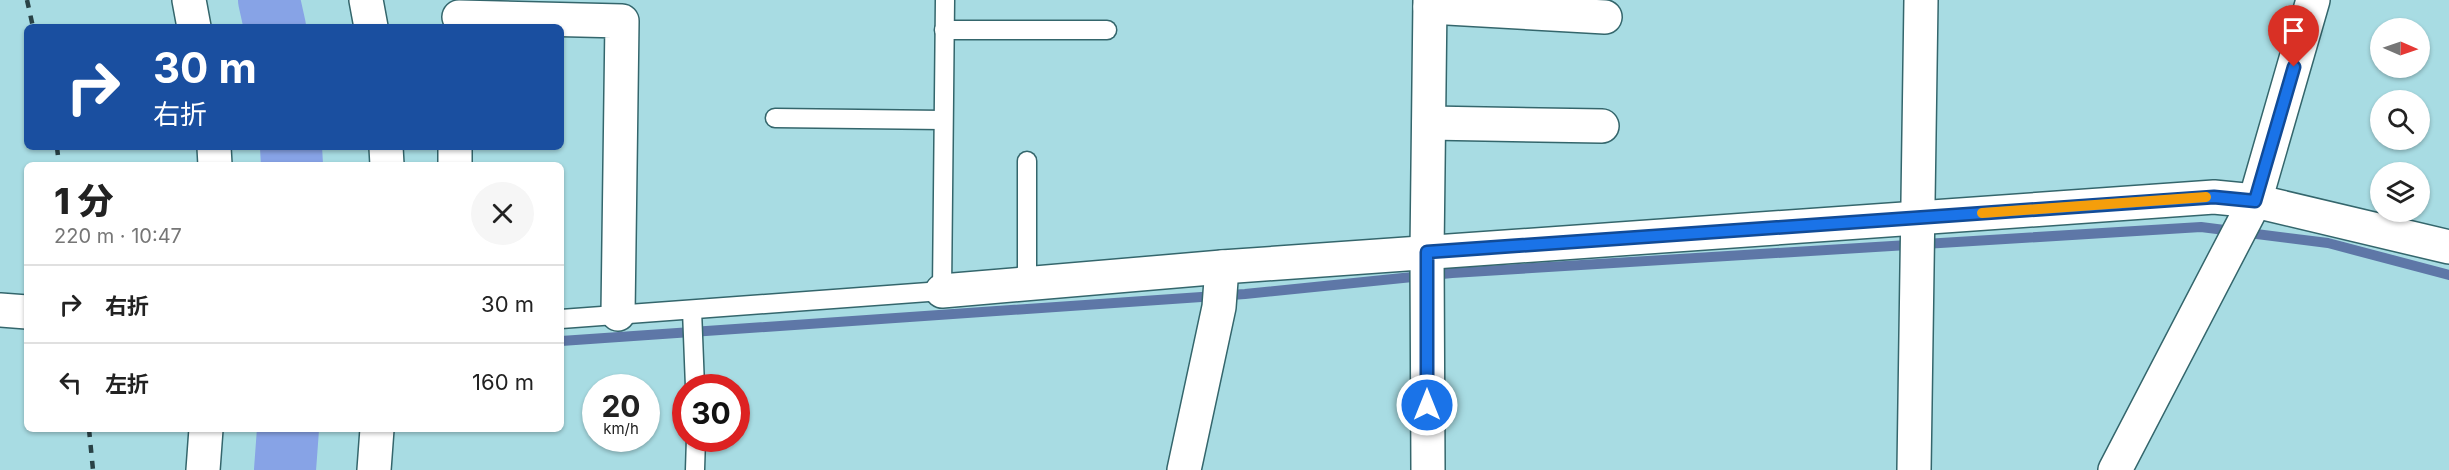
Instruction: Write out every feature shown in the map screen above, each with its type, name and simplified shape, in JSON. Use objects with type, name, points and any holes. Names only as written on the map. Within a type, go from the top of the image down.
[{"type":"street","points":[[189,0],[193,24]]},
{"type":"street","points":[[366,0],[370,24]]},
{"type":"street","points":[[1914,470],[1921,0]]},
{"type":"street","points":[[2115,470],[2255,201],[2313,0]]},
{"type":"street","points":[[1428,470],[1427,252],[1430,4],[1605,17]]},
{"type":"street","points":[[459,15],[622,21],[618,314]]},
{"type":"street","points":[[1429,123],[1602,126]]},
{"type":"street","points":[[942,291],[1222,267],[2214,197],[2255,201],[2449,247]]},
{"type":"street","points":[[1184,470],[1219,307],[1222,267]]},
{"type":"street","points":[[0,310],[24,312]]},
{"type":"street","points":[[203,470],[206,432]]},
{"type":"street","points":[[374,470],[377,432]]},
{"type":"lane","points":[[564,320],[942,291],[945,0]]},
{"type":"lane","points":[[944,30],[1107,30]]},
{"type":"lane","points":[[775,118],[943,120]]},
{"type":"lane","points":[[1027,161],[1027,283]]},
{"type":"lane","points":[[692,310],[694,374]]},
{"type":"lane","points":[[696,452],[696,470]]},
{"type":"waterway","points":[[269,0],[274,24]]},
{"type":"waterway","points":[[291,150],[292,162]]},
{"type":"waterway","points":[[564,341],[1245,294],[1452,273],[2201,227],[2328,243],[2449,275]]},
{"type":"waterway","points":[[285,470],[288,432]]},
{"type":"railway","points":[[27,0],[32,24]]},
{"type":"railway","points":[[57,150],[59,162]]},
{"type":"railway","points":[[89,432],[93,470]]},
{"type":"slow traffic","points":[[1982,213],[2206,197]]},
{"type":"route","points":[[1427,405],[1427,252],[2214,197],[2255,201],[2294,67]]}]
